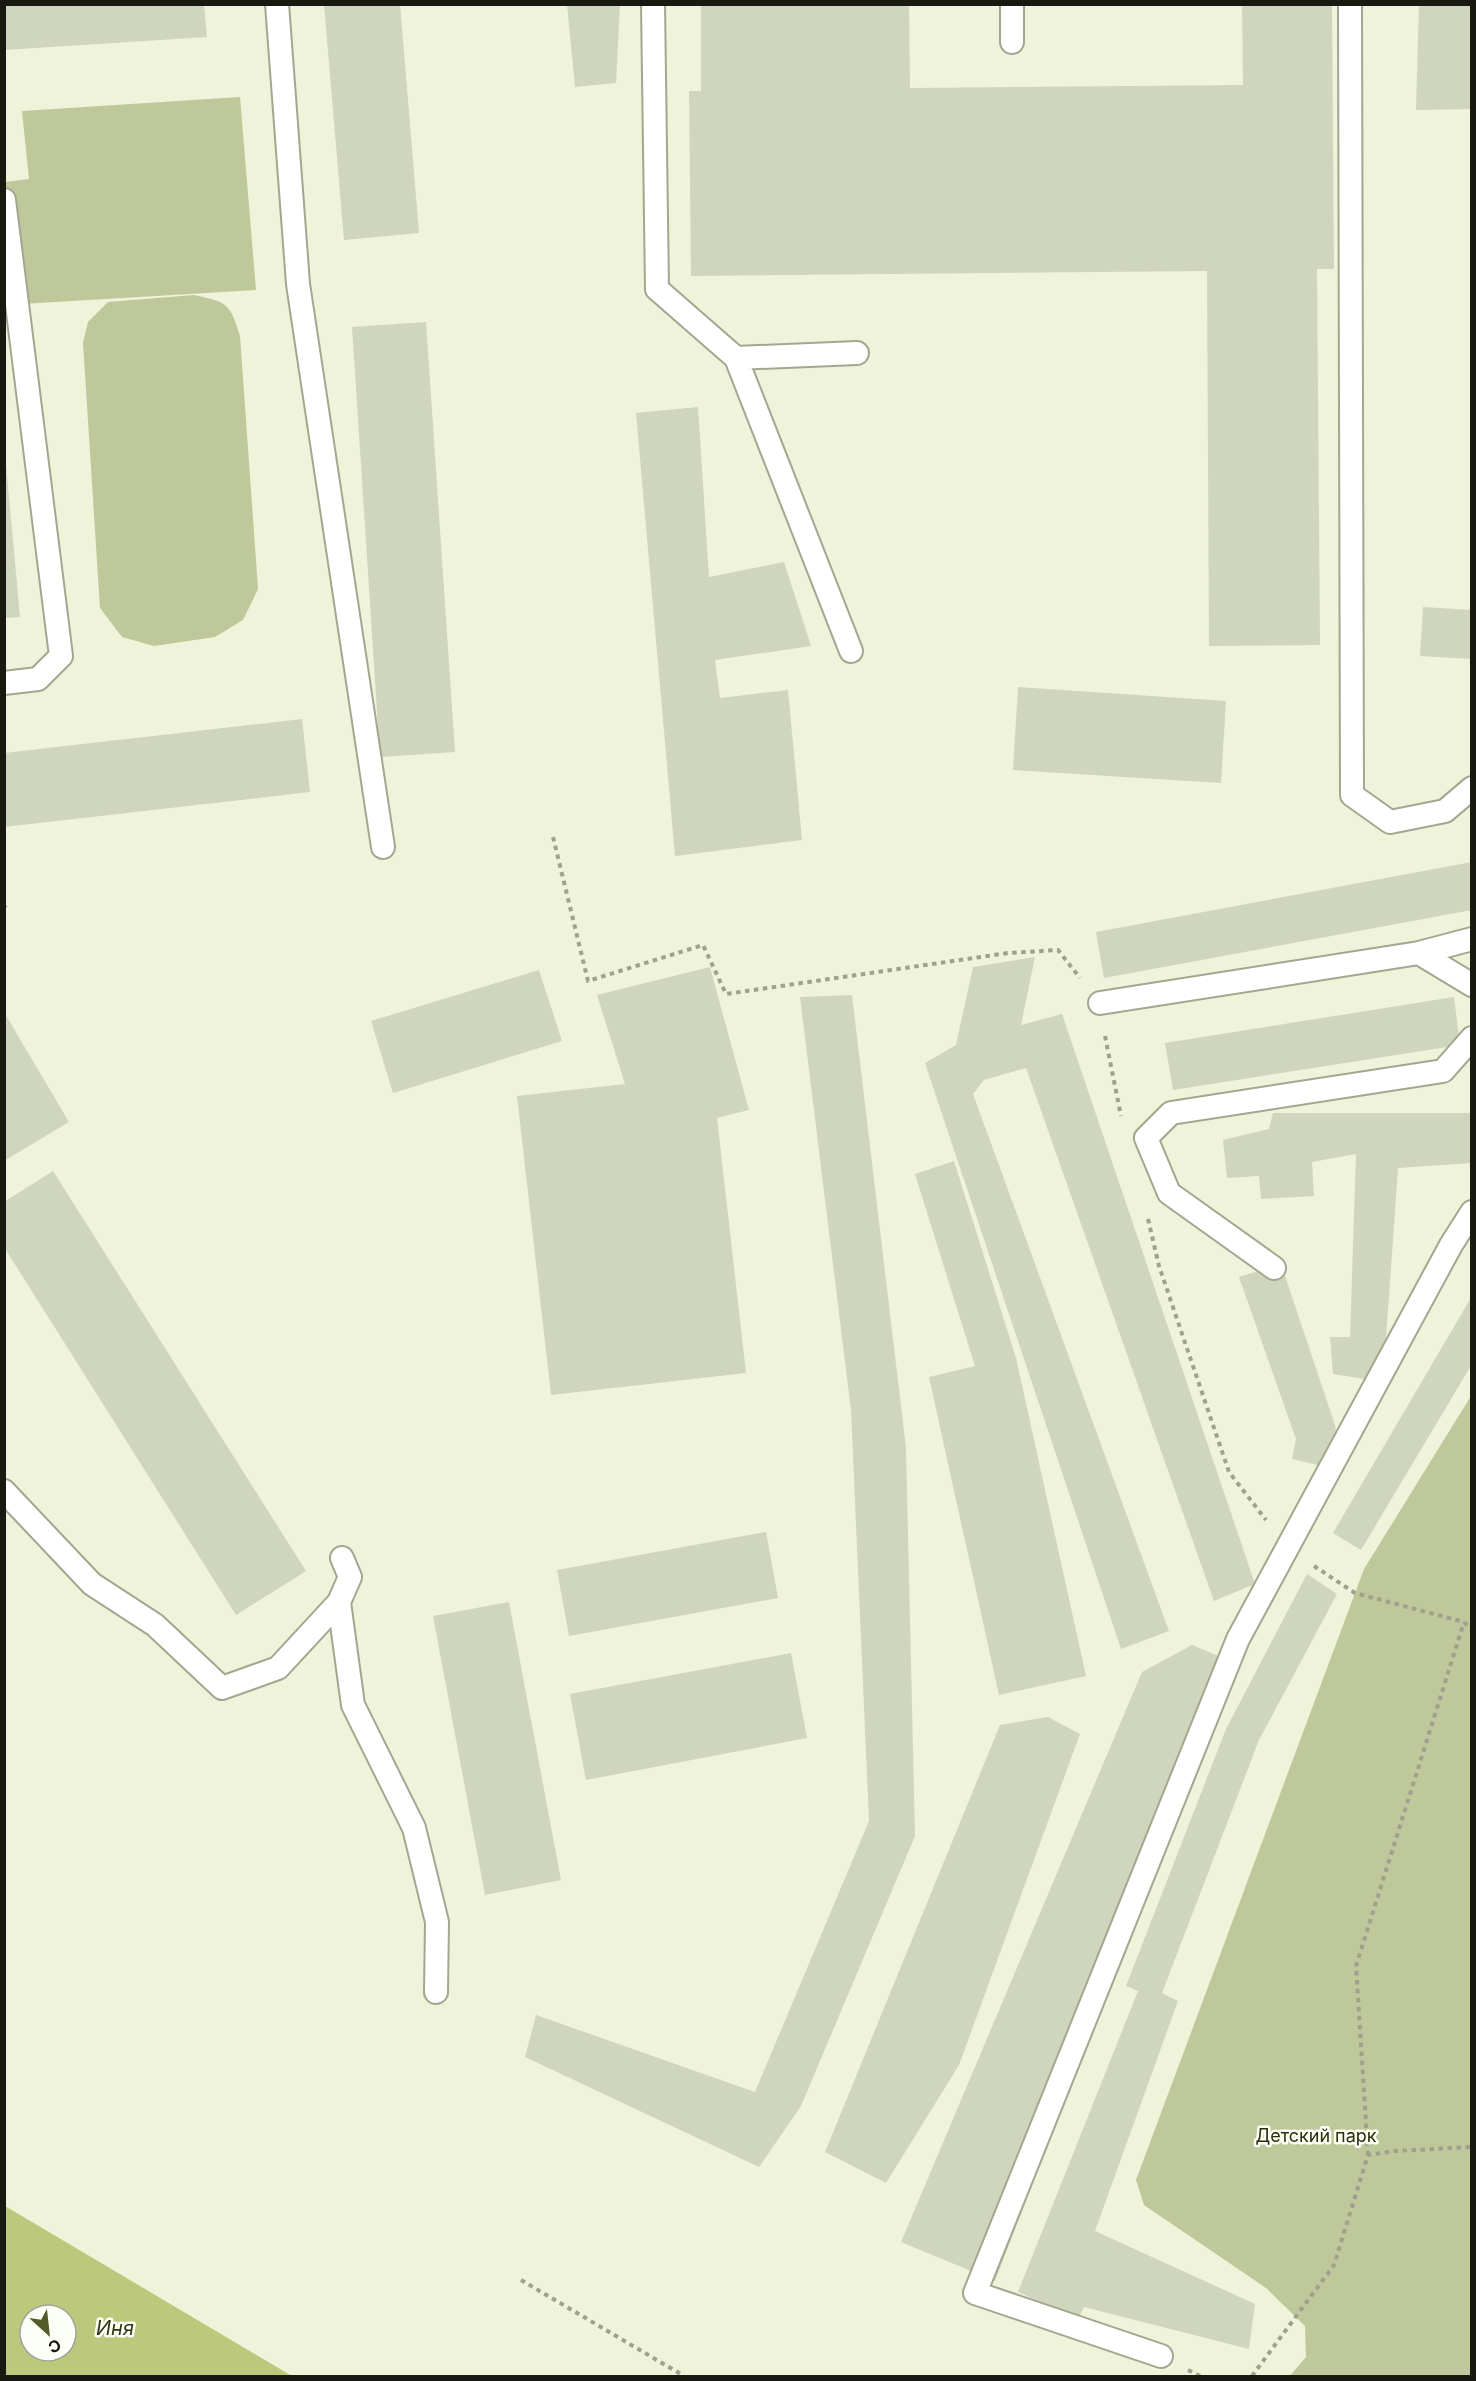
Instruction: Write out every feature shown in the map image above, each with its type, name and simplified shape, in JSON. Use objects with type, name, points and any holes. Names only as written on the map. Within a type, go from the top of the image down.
[{"type":"lane","points":[[277,4],[298,284],[383,847]]},
{"type":"lane","points":[[653,4],[657,289],[736,358],[851,651]]},
{"type":"lane","points":[[1012,4],[1012,42]]},
{"type":"lane","points":[[1350,4],[1352,795],[1390,822],[1445,811],[1472,788]]},
{"type":"lane","points":[[4,200],[61,656],[38,678],[4,682]]},
{"type":"lane","points":[[736,358],[856,353]]},
{"type":"lane","points":[[1100,1004],[1419,953],[1472,939]]},
{"type":"lane","points":[[1419,953],[1472,985]]},
{"type":"lane","points":[[1274,1268],[1169,1193],[1146,1138],[1171,1113],[1443,1071],[1472,1038]]},
{"type":"lane","points":[[1161,2356],[975,2293],[1238,1638],[1451,1245],[1472,1212]]},
{"type":"lane","points":[[4,1491],[92,1584],[155,1624],[222,1688],[278,1668],[339,1602],[350,1576],[342,1558]]},
{"type":"lane","points":[[339,1602],[353,1705],[414,1828],[437,1922],[436,1992]]},
{"type":"path","points":[[553,837],[588,981],[703,945],[726,994],[1008,953],[1058,950],[1100,1004],[1113,1083],[1122,1117]]},
{"type":"path","points":[[1145,1209],[1160,1266],[1229,1472],[1287,1548],[1355,1593],[1464,1622],[1472,1630]]},
{"type":"path","points":[[1252,2376],[1334,2265],[1368,2155],[1356,1966],[1464,1622]]},
{"type":"path","points":[[1368,2155],[1472,2147]]},
{"type":"path","points":[[521,2280],[684,2376]]},
{"type":"green space","points":[[240,97],[256,290],[5,305],[5,182],[29,179],[22,111]]},
{"type":"green space","points":[[194,295],[220,302],[226,306],[230,310],[240,336],[258,589],[243,620],[215,637],[154,646],[122,637],[100,608],[83,343],[88,322],[108,302]]},
{"type":"green space","name":"Детский парк","points":[[1471,1396],[1471,2376],[1290,2376],[1306,2357],[1305,2326],[1266,2288],[1144,2205],[1136,2180],[1364,1569]]},
{"type":"water","name":"Иня","points":[[5,2206],[292,2376],[5,2376]]},
{"type":"building","points":[[4,4],[204,4],[207,37],[4,50]]},
{"type":"building","points":[[324,4],[400,4],[419,233],[344,240]]},
{"type":"building","points":[[567,4],[620,4],[616,83],[575,87]]},
{"type":"building","points":[[701,4],[909,4],[910,88],[1243,85],[1242,4],[1332,4],[1334,269],[1317,269],[1320,645],[1209,646],[1207,271],[691,276],[689,91],[701,91]]},
{"type":"building","points":[[1419,4],[1472,4],[1472,109],[1416,110]]},
{"type":"building","points":[[426,322],[455,752],[380,757],[352,327]]},
{"type":"building","points":[[698,407],[709,577],[784,562],[811,646],[715,660],[720,698],[788,690],[802,840],[675,856],[636,413]]},
{"type":"building","points":[[5,453],[20,617],[5,618]]},
{"type":"building","points":[[1423,607],[1472,610],[1472,659],[1420,656]]},
{"type":"building","points":[[1018,687],[1226,701],[1221,783],[1013,770]]},
{"type":"building","points":[[302,719],[310,792],[4,827],[4,753]]},
{"type":"building","points":[[1472,862],[1472,910],[1104,978],[1096,932]]},
{"type":"building","points":[[1035,957],[1021,1025],[1062,1014],[1255,1584],[1214,1601],[1026,1068],[984,1080],[973,1094],[1169,1631],[1121,1649],[925,1063],[956,1045],[973,967]]},
{"type":"building","points":[[710,967],[749,1110],[717,1118],[746,1373],[551,1395],[517,1096],[625,1084],[597,995]]},
{"type":"building","points":[[539,970],[562,1041],[393,1093],[371,1021]]},
{"type":"building","points":[[852,995],[906,1448],[915,1836],[801,2106],[759,2167],[525,2057],[536,2015],[755,2092],[869,1821],[851,1410],[800,997]]},
{"type":"building","points":[[1454,997],[1460,1045],[1173,1090],[1165,1043]]},
{"type":"building","points":[[4,1012],[69,1122],[4,1161]]},
{"type":"building","points":[[1273,1113],[1472,1113],[1472,1163],[1398,1168],[1383,1382],[1333,1374],[1330,1337],[1350,1337],[1356,1154],[1312,1162],[1314,1196],[1261,1199],[1259,1176],[1227,1178],[1223,1140],[1269,1129]]},
{"type":"building","points":[[954,1161],[1016,1358],[1086,1676],[999,1695],[929,1377],[975,1366],[915,1174]]},
{"type":"building","points":[[53,1171],[306,1571],[236,1615],[4,1247],[4,1202]]},
{"type":"building","points":[[1281,1264],[1335,1425],[1338,1447],[1331,1468],[1292,1459],[1296,1439],[1239,1277]]},
{"type":"building","points":[[1472,1296],[1472,1364],[1361,1550],[1333,1533]]},
{"type":"building","points":[[766,1532],[778,1598],[569,1636],[557,1570]]},
{"type":"building","points":[[1307,1574],[1337,1594],[1259,1740],[1162,1993],[1178,2001],[1095,2231],[1255,2304],[1249,2349],[1084,2307],[1078,2319],[1018,2292],[1138,1991],[1126,1986],[1226,1729]]},
{"type":"building","points":[[509,1602],[561,1880],[485,1895],[433,1616]]},
{"type":"building","points":[[1192,1645],[1233,1662],[995,2281],[901,2242],[1142,1672]]},
{"type":"building","points":[[791,1653],[807,1738],[586,1780],[570,1694]]},
{"type":"building","points":[[1048,1717],[1080,1734],[959,2065],[886,2183],[825,2152],[1000,1725]]}]
